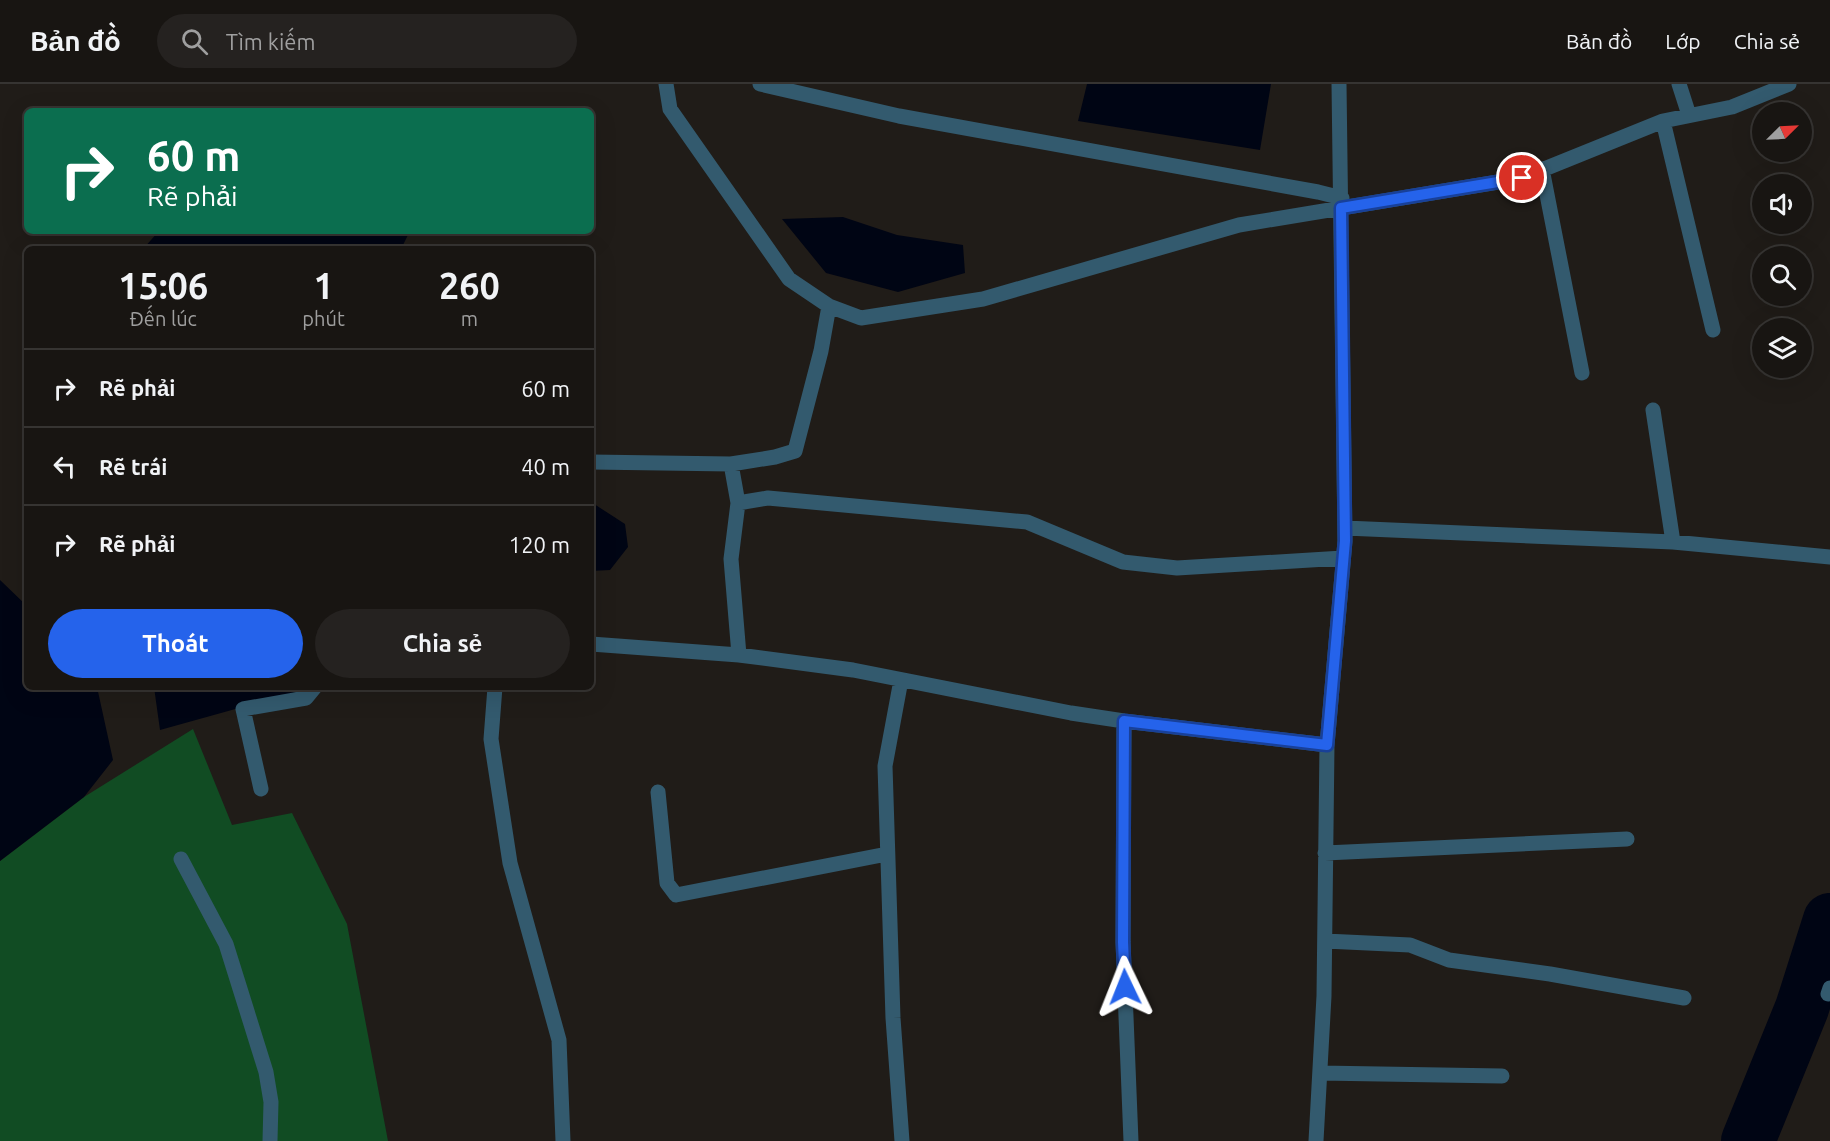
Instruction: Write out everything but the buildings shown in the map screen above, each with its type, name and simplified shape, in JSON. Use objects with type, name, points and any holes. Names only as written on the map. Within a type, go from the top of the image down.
[{"type":"street","points":[[666,84],[670,109],[789,279],[830,306],[861,318],[983,299],[1239,225],[1342,203],[1522,178],[1663,121],[1732,107],[1789,84]]},
{"type":"street","points":[[760,84],[899,116],[1318,192],[1342,203]]},
{"type":"street","points":[[1316,1141],[1325,941],[1327,745],[1345,528],[1339,84]]},
{"type":"street","points":[[1679,84],[1689,115]]},
{"type":"street","points":[[1663,121],[1713,330]]},
{"type":"street","points":[[1542,170],[1582,373]]},
{"type":"street","points":[[594,462],[731,464],[775,457],[795,451],[830,306]]},
{"type":"street","points":[[1653,410],[1673,543]]},
{"type":"street","points":[[731,464],[738,503],[731,559],[739,655]]},
{"type":"street","points":[[738,503],[768,498],[1027,522],[1123,562],[1177,568],[1344,558]]},
{"type":"street","points":[[1345,528],[1673,543],[1830,557]]},
{"type":"street","points":[[594,644],[739,655],[853,670],[1071,713],[1327,745]]},
{"type":"street","points":[[901,680],[885,766],[893,1018],[902,1141]]},
{"type":"street","points":[[261,789],[243,709],[306,698],[313,690]]},
{"type":"street","points":[[495,690],[491,739],[510,863],[559,1040],[563,1141]]},
{"type":"street","points":[[1124,721],[1123,942],[1131,1141]]},
{"type":"street","points":[[658,792],[667,883],[676,895],[887,854]]},
{"type":"street","points":[[1325,853],[1627,839]]},
{"type":"street","points":[[181,859],[226,944],[263,1061],[271,1102],[270,1141]]},
{"type":"street","points":[[1325,941],[1410,945],[1449,960],[1550,974],[1684,999]]},
{"type":"street","points":[[1320,1073],[1502,1076]]},
{"type":"green space","points":[[193,729],[232,825],[292,813],[347,924],[388,1141],[0,1141],[0,861],[84,797]]},
{"type":"shaded area","points":[[1087,84],[1271,84],[1260,150],[1078,121]]},
{"type":"shaded area","points":[[843,217],[897,235],[963,245],[965,273],[898,292],[826,273],[782,219]]},
{"type":"shaded area","points":[[156,234],[408,234],[402,246],[146,246]]},
{"type":"shaded area","points":[[594,504],[625,524],[628,547],[610,570],[594,571]]},
{"type":"shaded area","points":[[0,580],[24,603],[24,690],[98,690],[113,760],[84,797],[0,861]]},
{"type":"shaded area","points":[[154,690],[300,690],[300,691],[160,730]]},
{"type":"waterway","points":[[1748,1141],[1802,1008],[1830,920]]},
{"type":"waterway","points":[[1807,991],[1830,1002]]},
{"type":"route","points":[[1125,987],[1123,942],[1124,721],[1327,745],[1345,541],[1341,208],[1522,178]]}]
